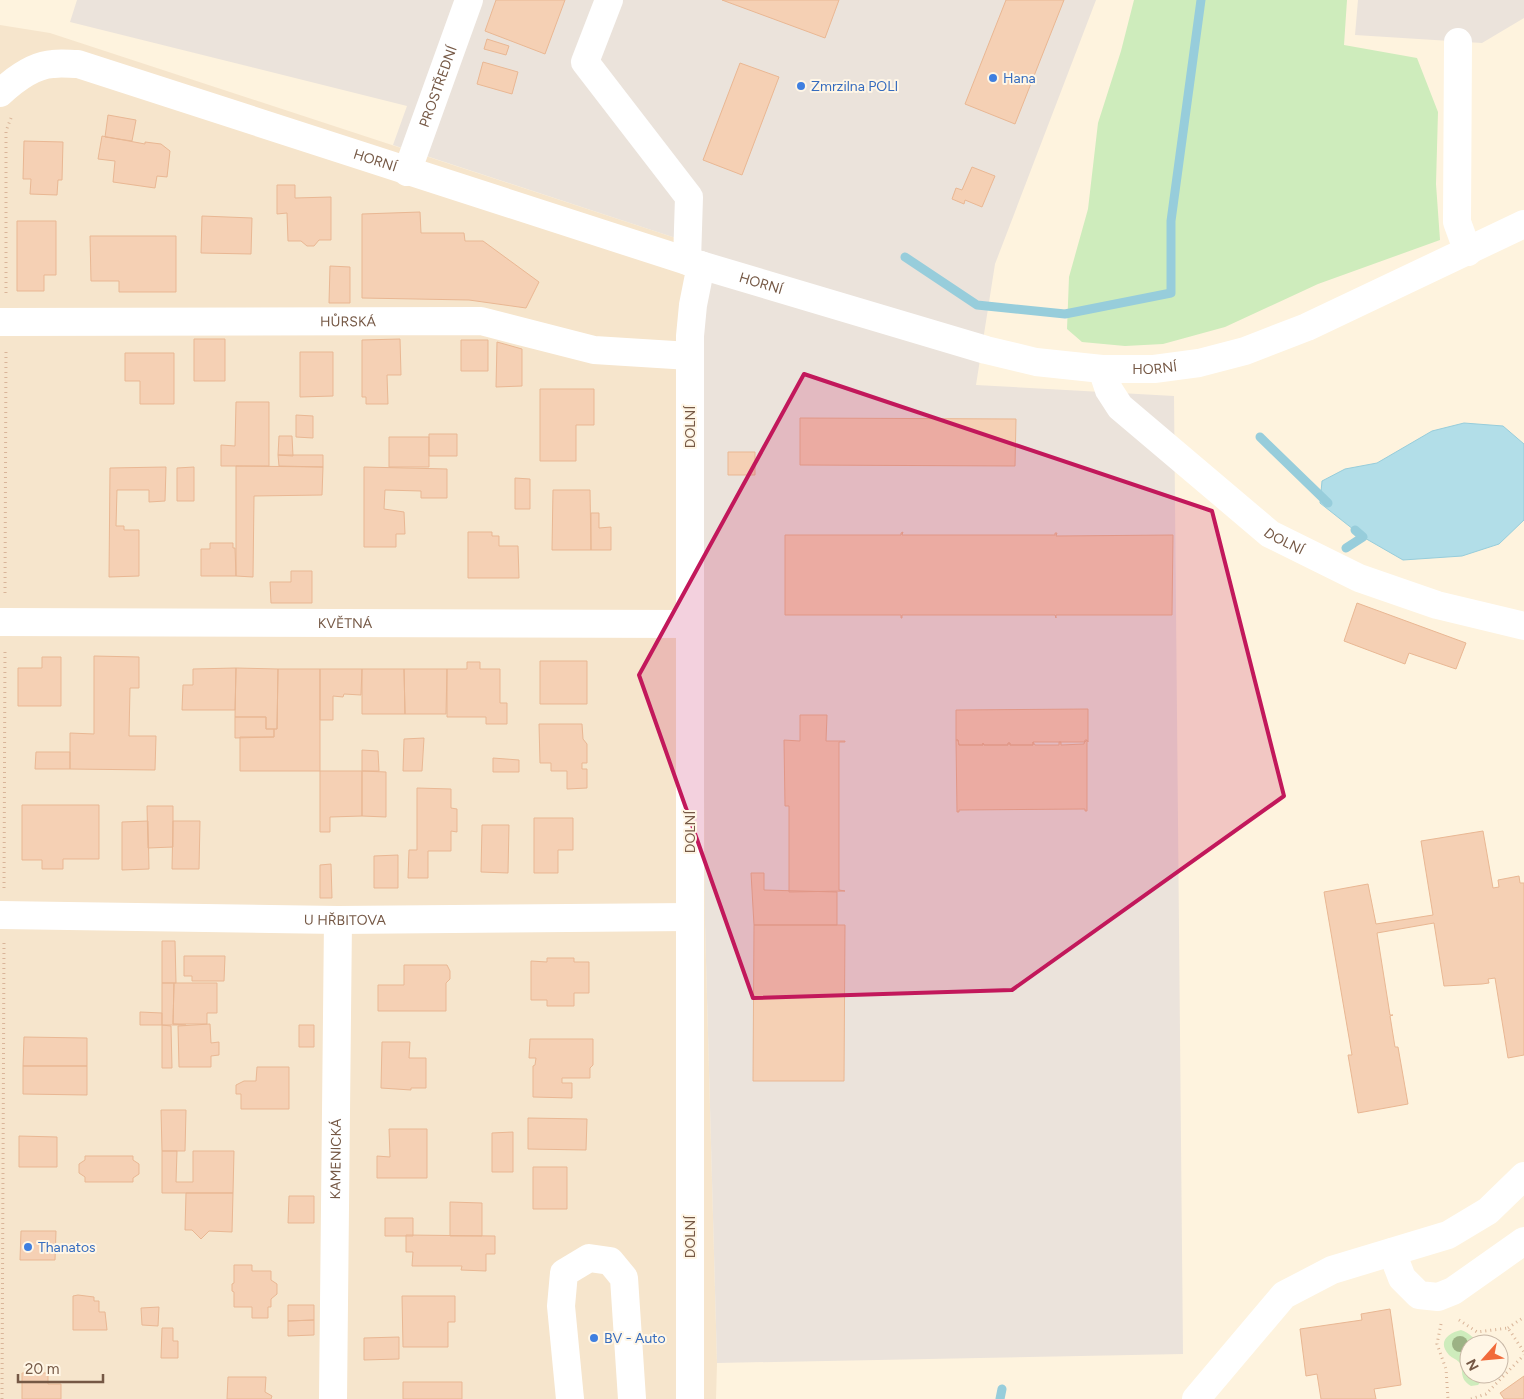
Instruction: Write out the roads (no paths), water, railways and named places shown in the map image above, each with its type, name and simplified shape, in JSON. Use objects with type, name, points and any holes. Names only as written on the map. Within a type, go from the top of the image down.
[{"type":"street","name":"PROSTŘEDNÍ","points":[[407,172],[469,0]]},
{"type":"street","name":"DOLNÍ","points":[[610,0],[585,62],[689,197],[694,263],[690,336],[690,1399]]},
{"type":"street","points":[[1458,42],[1457,222],[1468,252]]},
{"type":"street","name":"HORNÍ","points":[[6,105],[12,81],[30,71],[51,64],[78,64],[407,172],[694,263],[986,350],[1036,362],[1102,369],[1154,369],[1199,363],[1245,350],[1307,326],[1468,252],[1524,224]]},
{"type":"street","name":"HŮRSKÁ","points":[[3,322],[481,321],[594,350],[690,356]]},
{"type":"street","name":"DOLNÍ","points":[[1102,369],[1109,390],[1120,407],[1270,534],[1359,578],[1437,604],[1524,626]]},
{"type":"street","name":"KVĚTNÁ","points":[[3,622],[690,624]]},
{"type":"street","name":"U HŘBITOVA","points":[[2,915],[338,920],[690,917]]},
{"type":"street","name":"KAMENICKÁ","points":[[333,1399],[338,920]]},
{"type":"street","points":[[1196,1399],[1284,1295],[1332,1270],[1448,1235],[1488,1211],[1524,1176]]},
{"type":"street","points":[[1392,1252],[1402,1278],[1419,1295],[1440,1309],[1453,1291],[1524,1241]]},
{"type":"street","points":[[570,1399],[561,1306],[564,1272],[589,1258],[610,1261],[624,1278],[632,1399],[644,1399]]},
{"type":"water","points":[[1464,423],[1503,426],[1524,444],[1524,520],[1499,544],[1462,556],[1403,560],[1363,537],[1320,503],[1322,481],[1345,469],[1377,463],[1432,431]]},
{"type":"waterway","points":[[905,257],[977,305],[1065,314],[1171,293],[1171,221],[1201,0]]},
{"type":"waterway","points":[[1260,437],[1328,503]]},
{"type":"waterway","points":[[1346,548],[1363,537],[1355,530]]},
{"type":"waterway","points":[[1000,1399],[1002,1389]]},
{"type":"place","name":"Hana","points":[[993,78]]},
{"type":"place","name":"Zmrzilna POLI","points":[[801,86]]},
{"type":"place","name":"Thanatos","points":[[28,1247]]},
{"type":"place","name":"BV - Auto","points":[[594,1338]]}]
